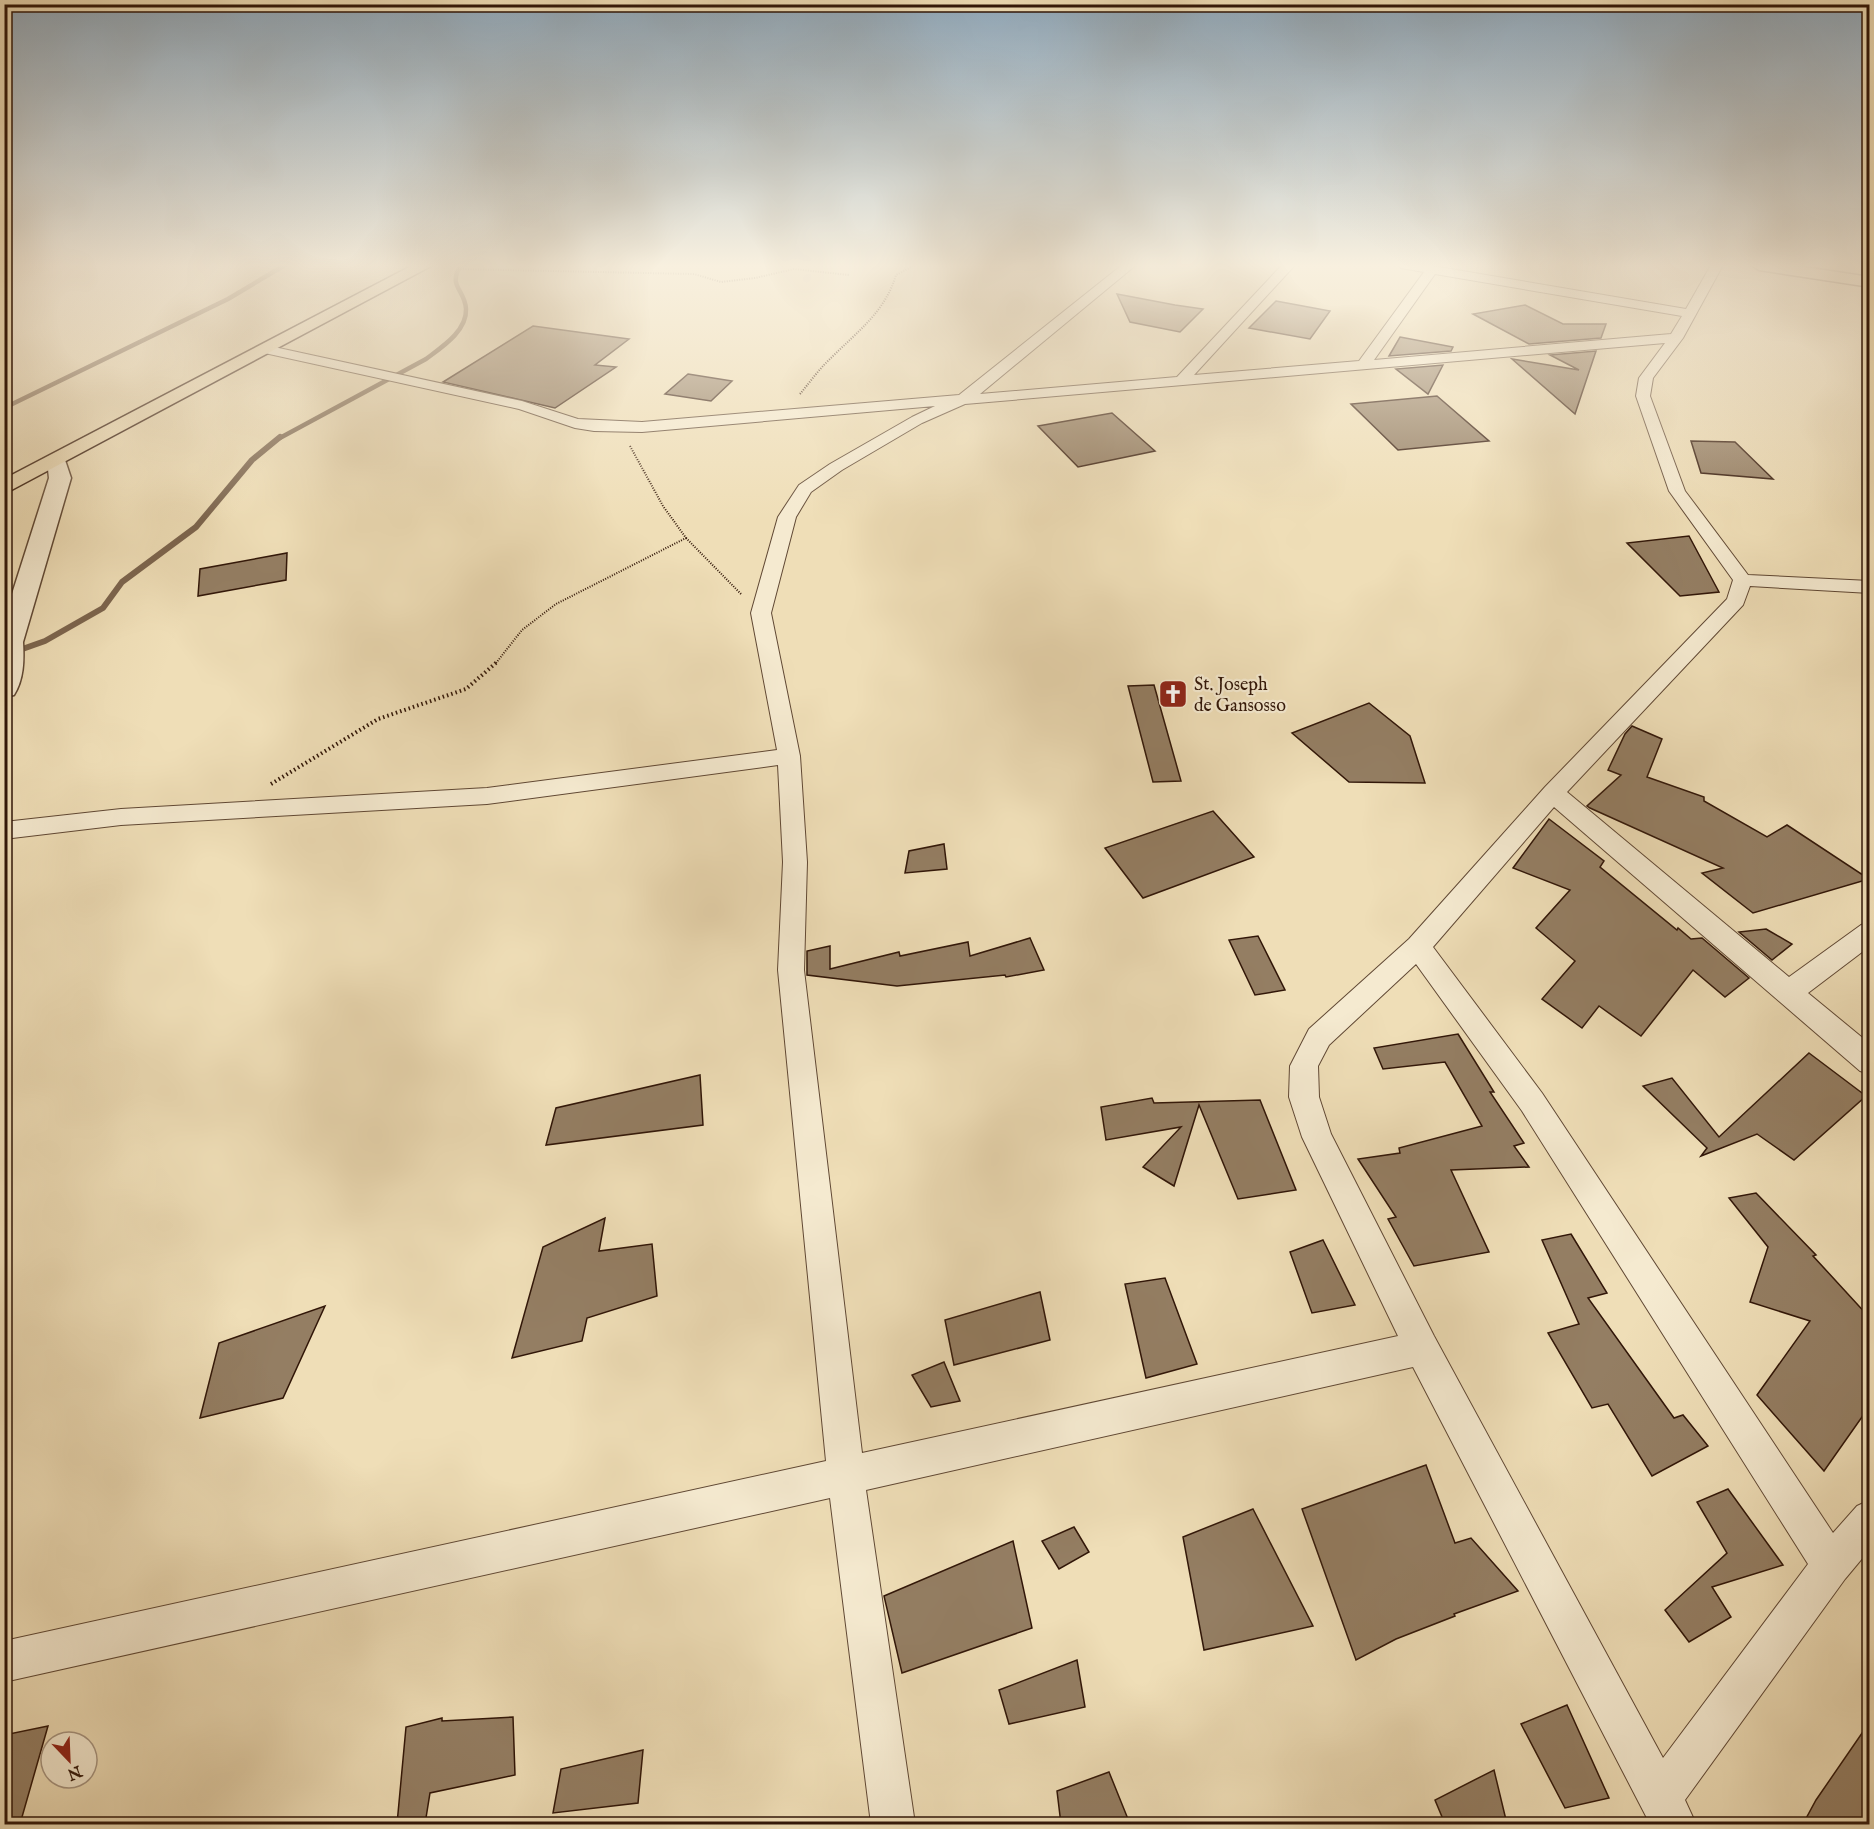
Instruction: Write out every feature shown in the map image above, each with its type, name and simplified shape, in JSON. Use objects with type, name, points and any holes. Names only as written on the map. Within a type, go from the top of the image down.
[{"type":"main road","points":[[4,488],[264,350]]},
{"type":"street","points":[[267,350],[522,405],[575,423],[620,427],[662,426],[1527,350]]},
{"type":"street","points":[[894,1824],[846,1477],[791,970],[795,862],[789,756],[761,613],[787,517],[805,489],[836,467],[917,420],[965,398],[1024,350]]},
{"type":"street","points":[[1182,380],[1210,350]]},
{"type":"street","points":[[1363,364],[1373,350]]},
{"type":"street","points":[[1667,350],[1646,378],[1643,396],[1677,491],[1742,580]]},
{"type":"street","points":[[4,689],[11,652],[60,478],[57,461]]},
{"type":"street","points":[[1742,580],[1869,587]]},
{"type":"street","points":[[1742,580],[1736,601],[1714,627],[1554,793],[1418,946],[1319,1038],[1304,1066],[1304,1097],[1317,1137],[1422,1348],[1667,1811],[1831,1565],[1869,1519]]},
{"type":"street","points":[[4,831],[122,818],[488,796],[789,756]]},
{"type":"street","points":[[1554,793],[1869,1062]]},
{"type":"street","points":[[1788,993],[1869,932]]},
{"type":"street","points":[[1418,946],[1532,1102],[1831,1565]]},
{"type":"street","points":[[4,1662],[1422,1348]]},
{"type":"path","points":[[783,414],[829,360],[840,350]]},
{"type":"path","points":[[620,427],[663,506],[686,538],[761,613]]},
{"type":"path","points":[[269,785],[378,719],[466,688],[494,666],[522,630],[556,604],[686,538]]},
{"type":"building","points":[[494,350],[614,350],[595,365],[616,367],[555,408],[443,382]]},
{"type":"building","points":[[1392,350],[1451,350],[1451,351],[1389,356]]},
{"type":"building","points":[[1596,351],[1575,414],[1512,359],[1579,370],[1550,355]]},
{"type":"building","points":[[1443,365],[1428,394],[1396,369]]},
{"type":"building","points":[[688,374],[732,381],[711,401],[665,394]]},
{"type":"building","points":[[1437,396],[1489,441],[1398,450],[1351,404]]},
{"type":"building","points":[[1112,413],[1155,451],[1078,467],[1038,426]]},
{"type":"building","points":[[1691,441],[1735,442],[1773,479],[1701,473]]},
{"type":"building","points":[[1689,536],[1719,592],[1680,596],[1627,543]]},
{"type":"building","points":[[287,553],[286,580],[198,596],[200,569]]},
{"type":"building","points":[[1154,685],[1181,781],[1153,782],[1128,686]]},
{"type":"building","points":[[1369,703],[1410,736],[1425,783],[1349,782],[1292,733]]},
{"type":"building","points":[[1632,726],[1662,739],[1647,777],[1704,797],[1704,801],[1767,837],[1787,825],[1869,879],[1753,913],[1702,873],[1723,868],[1590,808],[1587,806],[1621,775],[1608,770],[1625,734]]},
{"type":"building","points":[[1213,811],[1254,857],[1143,898],[1105,848]]},
{"type":"building","points":[[1549,819],[1604,861],[1600,867],[1677,930],[1678,928],[1691,939],[1702,938],[1749,978],[1725,997],[1693,970],[1641,1036],[1599,1006],[1582,1028],[1542,999],[1575,961],[1536,928],[1570,890],[1513,868]]},
{"type":"building","points":[[944,844],[947,869],[905,873],[909,851]]},
{"type":"building","points":[[1766,929],[1792,944],[1772,960],[1739,932]]},
{"type":"building","points":[[1258,936],[1285,990],[1255,995],[1229,940]]},
{"type":"building","points":[[1030,938],[1044,970],[1006,977],[1005,975],[897,986],[807,975],[807,951],[830,946],[830,969],[899,952],[900,956],[968,942],[970,956]]},
{"type":"building","points":[[1458,1034],[1494,1092],[1490,1092],[1524,1143],[1514,1146],[1529,1167],[1451,1170],[1489,1252],[1414,1266],[1388,1219],[1396,1217],[1358,1159],[1400,1153],[1399,1148],[1482,1126],[1445,1062],[1383,1069],[1374,1048]]},
{"type":"building","points":[[1809,1053],[1866,1096],[1794,1160],[1757,1134],[1701,1156],[1707,1148],[1643,1086],[1672,1078],[1719,1137]]},
{"type":"building","points":[[700,1075],[703,1125],[546,1145],[556,1108]]},
{"type":"building","points":[[1152,1098],[1154,1103],[1260,1100],[1296,1190],[1238,1199],[1199,1105],[1174,1186],[1143,1167],[1181,1127],[1106,1140],[1101,1107]]},
{"type":"building","points":[[1756,1193],[1816,1255],[1813,1256],[1869,1317],[1869,1407],[1824,1471],[1757,1395],[1810,1321],[1750,1302],[1768,1247],[1729,1198]]},
{"type":"building","points":[[605,1218],[599,1251],[652,1244],[657,1296],[587,1318],[582,1341],[512,1358],[543,1247]]},
{"type":"building","points":[[1571,1234],[1607,1293],[1588,1298],[1674,1418],[1683,1415],[1708,1446],[1652,1476],[1608,1404],[1592,1408],[1548,1333],[1579,1324],[1542,1240]]},
{"type":"building","points":[[1323,1240],[1355,1305],[1312,1313],[1290,1252]]},
{"type":"building","points":[[1165,1278],[1197,1364],[1146,1378],[1125,1284]]},
{"type":"building","points":[[1040,1292],[1050,1340],[954,1365],[945,1320]]},
{"type":"building","points":[[325,1306],[283,1398],[200,1418],[219,1343]]},
{"type":"building","points":[[944,1362],[960,1401],[931,1407],[912,1375]]},
{"type":"building","points":[[1426,1465],[1455,1543],[1471,1538],[1518,1591],[1454,1614],[1455,1616],[1396,1639],[1356,1660],[1302,1509]]},
{"type":"building","points":[[1728,1489],[1783,1565],[1712,1587],[1731,1617],[1689,1642],[1665,1610],[1727,1553],[1697,1502]]},
{"type":"building","points":[[1253,1509],[1313,1626],[1204,1650],[1183,1537]]},
{"type":"building","points":[[1074,1527],[1089,1552],[1059,1569],[1042,1541]]},
{"type":"building","points":[[1013,1541],[1032,1628],[902,1673],[884,1596]]},
{"type":"building","points":[[1077,1660],[1085,1707],[1009,1724],[999,1690]]},
{"type":"building","points":[[1567,1705],[1609,1798],[1565,1808],[1521,1724]]},
{"type":"building","points":[[513,1717],[515,1775],[430,1793],[425,1824],[397,1824],[406,1727],[442,1718],[442,1721]]},
{"type":"building","points":[[1869,1723],[1869,1824],[1803,1824],[1816,1800]]},
{"type":"building","points":[[48,1726],[47,1730],[39,1730],[39,1758],[20,1824],[4,1824],[4,1735]]},
{"type":"building","points":[[643,1750],[638,1803],[553,1813],[561,1769]]},
{"type":"building","points":[[1494,1770],[1507,1824],[1445,1824],[1435,1800]]},
{"type":"building","points":[[1109,1772],[1128,1819],[1115,1824],[1061,1824],[1057,1791]]},
{"type":"waterway","points":[[4,408],[122,350]]},
{"type":"waterway","points":[[278,439],[426,359],[437,350]]},
{"type":"waterway","points":[[14,652],[45,641],[103,608],[122,582],[196,527],[252,460],[280,437]]},
{"type":"place","name":"St. Joseph de Gansosso","points":[[1173,694]]}]
